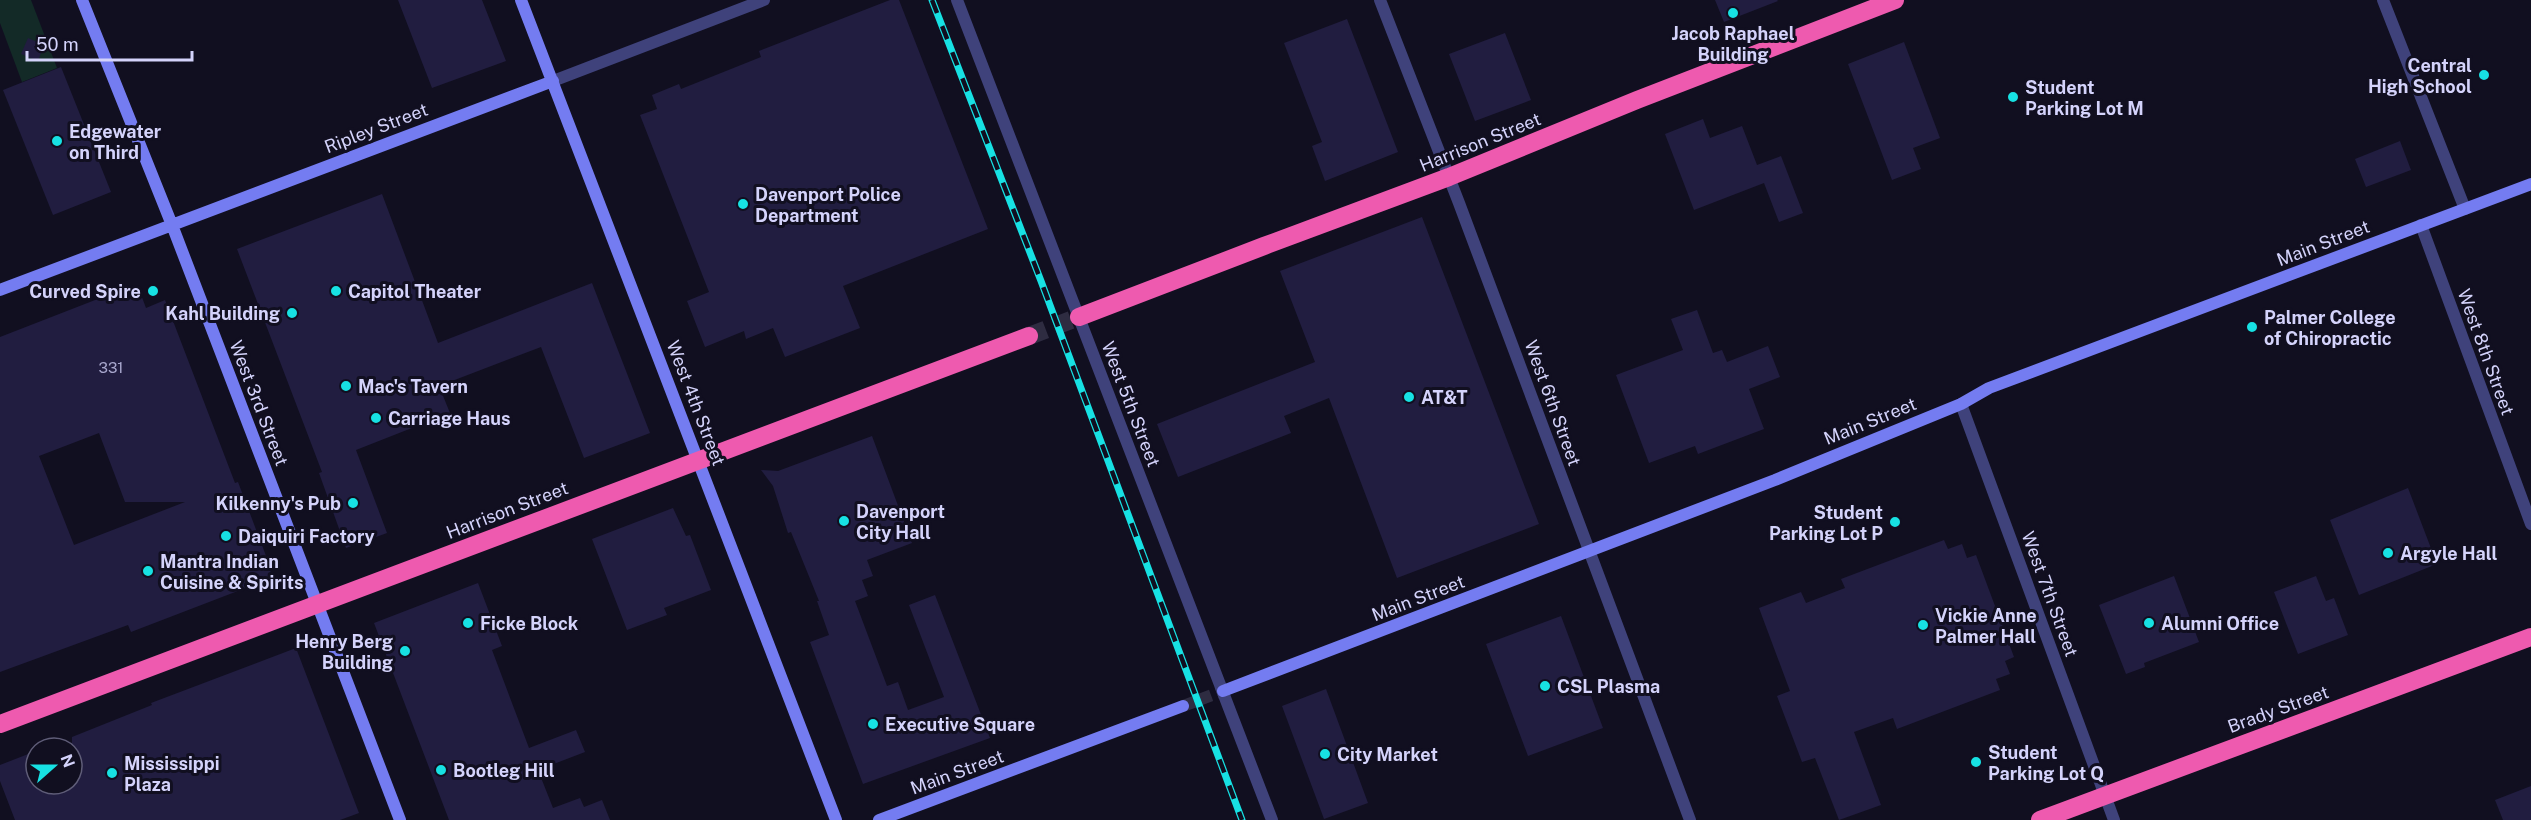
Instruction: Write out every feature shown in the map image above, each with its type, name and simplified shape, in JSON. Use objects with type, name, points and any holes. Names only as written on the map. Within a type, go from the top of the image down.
[{"type":"highway","name":"Harrison Street","points":[[1079,317],[1449,177],[1637,100],[1895,0]]},
{"type":"highway","name":"Harrison Street","points":[[0,724],[1029,336]]},
{"type":"highway","name":"Brady Street","points":[[2040,820],[2531,638]]},
{"type":"street","name":"West 3rd Street","points":[[82,0],[172,225],[400,820]]},
{"type":"street","name":"West 4th Street","points":[[522,0],[836,820]]},
{"type":"street","name":"Ripley Street","points":[[0,290],[764,0]]},
{"type":"street","name":"West 5th Street","points":[[957,0],[1272,820]]},
{"type":"street","name":"West 6th Street","points":[[1380,0],[1449,177],[1690,820]]},
{"type":"street","points":[[2383,0],[2464,209]]},
{"type":"street","name":"Main Street","points":[[1223,692],[1775,480],[1961,404],[1989,388],[2531,184]]},
{"type":"street","name":"West 8th Street","points":[[2421,225],[2531,524]]},
{"type":"street","name":"West 7th Street","points":[[1961,404],[2114,820]]},
{"type":"street","name":"Main Street","points":[[879,820],[1183,706]]},
{"type":"green space","points":[[0,0],[31,0],[57,68],[22,82],[0,23]]},
{"type":"building","points":[[398,0],[482,0],[506,61],[432,88]]},
{"type":"building","points":[[890,0],[899,0],[988,229],[843,286],[860,328],[785,357],[773,328],[746,339],[744,331],[705,347],[687,301],[709,292],[640,115],[657,109],[652,95],[679,84],[681,89],[761,57],[759,51]]},
{"type":"building","name":"Jacob Raphael Building","points":[[1715,0],[1777,0],[1778,1],[1724,22]]},
{"type":"building","points":[[1347,19],[1398,152],[1325,181],[1312,146],[1322,142],[1284,43]]},
{"type":"building","points":[[1505,33],[1531,100],[1475,121],[1449,54]]},
{"type":"building","points":[[28,38],[44,45],[38,61],[21,54]]},
{"type":"building","points":[[1904,42],[1940,138],[1913,148],[1921,169],[1892,180],[1848,64]]},
{"type":"building","name":"Edgewater on Third","points":[[61,67],[111,192],[53,215],[3,90]]},
{"type":"building","points":[[1703,119],[1710,138],[1742,126],[1757,165],[1781,156],[1803,213],[1779,222],[1764,183],[1694,210],[1665,134]]},
{"type":"building","points":[[2400,141],[2411,170],[2366,187],[2355,159]]},
{"type":"building","points":[[382,194],[438,343],[592,283],[650,433],[584,458],[541,347],[439,386],[450,413],[356,450],[387,533],[346,548],[319,473],[322,472],[237,249]]},
{"type":"building","name":"AT&T","points":[[1422,217],[1539,524],[1397,578],[1329,398],[1284,416],[1291,433],[1178,477],[1157,424],[1315,362],[1280,271]]},
{"type":"building","points":[[126,288],[129,297],[140,292],[146,308],[165,300],[235,483],[238,482],[271,569],[269,579],[131,632],[128,625],[0,672],[0,337]],"holes":[[[99,433],[125,502],[185,502],[74,545],[39,456]]]},
{"type":"building","points":[[1697,310],[1713,353],[1722,350],[1727,362],[1768,346],[1780,377],[1749,389],[1764,429],[1698,454],[1695,446],[1649,463],[1616,375],[1683,350],[1671,319]]},
{"type":"building","points":[[872,436],[912,543],[867,560],[873,576],[862,580],[868,596],[855,601],[887,686],[898,682],[908,710],[944,697],[909,605],[935,595],[990,738],[863,784],[810,642],[829,635],[817,601],[819,601],[791,532],[788,533],[773,486],[761,470],[778,471]]},
{"type":"building","name":"Argyle Hall","points":[[2408,488],[2437,564],[2359,595],[2330,520]]},
{"type":"building","points":[[673,508],[686,536],[690,535],[711,590],[664,608],[667,615],[627,630],[592,539]]},
{"type":"building","name":"Vickie Anne Palmer Hall","points":[[1944,540],[1948,549],[1962,544],[1967,558],[1976,555],[2014,657],[2005,661],[2010,674],[1996,679],[2000,690],[1897,729],[1893,718],[1854,732],[1881,805],[1839,820],[1815,758],[1802,762],[1777,696],[1790,691],[1759,608],[1801,592],[1806,603],[1845,588],[1841,579]]},
{"type":"building","name":"Alumni Office","points":[[2174,576],[2199,642],[2144,663],[2145,667],[2126,674],[2099,605]]},
{"type":"building","points":[[2316,576],[2326,601],[2334,598],[2348,635],[2298,654],[2274,592]]},
{"type":"building","points":[[478,583],[502,646],[492,650],[529,748],[576,730],[585,752],[538,770],[553,808],[580,798],[584,807],[602,800],[610,820],[449,820],[374,623]]},
{"type":"building","name":"CSL Plasma","points":[[1561,616],[1603,728],[1528,756],[1486,644]]},
{"type":"building","points":[[296,648],[359,813],[340,820],[15,820],[0,781],[0,765],[24,756],[24,796],[84,796],[84,736],[74,736],[152,705],[151,703]]},
{"type":"building","name":"City Market","points":[[1326,689],[1368,803],[1324,819],[1282,706]]},
{"type":"building","points":[[2531,786],[2531,820],[2503,820],[2495,800]]},
{"type":"tunnel","points":[[1029,336],[1079,317]]},
{"type":"tunnel","points":[[1183,706],[1223,691]]},
{"type":"railway","points":[[932,0],[1041,281],[1242,820]]},
{"type":"place","name":"Jacob Raphael Building","points":[[1733,13]]},
{"type":"place","name":"Central High School","points":[[2484,75]]},
{"type":"place","name":"Student Parking Lot M","points":[[2013,97]]},
{"type":"place","name":"Edgewater on Third","points":[[57,141]]},
{"type":"place","name":"Davenport Police Department","points":[[743,204]]},
{"type":"place","name":"Curved Spire","points":[[153,291]]},
{"type":"place","name":"Capitol Theater","points":[[336,291]]},
{"type":"place","name":"Kahl Building","points":[[292,313]]},
{"type":"place","name":"Palmer College of Chiropractic","points":[[2252,327]]},
{"type":"place","name":"Mac's Tavern","points":[[346,386]]},
{"type":"place","name":"AT&T","points":[[1409,397]]},
{"type":"place","name":"Carriage Haus","points":[[376,418]]},
{"type":"place","name":"Kilkenny's Pub","points":[[353,503]]},
{"type":"place","name":"Davenport City Hall","points":[[844,521]]},
{"type":"place","name":"Student Parking Lot P","points":[[1895,522]]},
{"type":"place","name":"Daiquiri Factory","points":[[226,536]]},
{"type":"place","name":"Argyle Hall","points":[[2388,553]]},
{"type":"place","name":"Mantra Indian Cuisine & Spirits","points":[[148,571]]},
{"type":"place","name":"Ficke Block","points":[[468,623]]},
{"type":"place","name":"Alumni Office","points":[[2149,623]]},
{"type":"place","name":"Vickie Anne Palmer Hall","points":[[1923,625]]},
{"type":"place","name":"Henry Berg Building","points":[[405,651]]},
{"type":"place","name":"CSL Plasma","points":[[1545,686]]},
{"type":"place","name":"Executive Square","points":[[873,724]]},
{"type":"place","name":"City Market","points":[[1325,754]]},
{"type":"place","name":"Student Parking Lot Q","points":[[1976,762]]},
{"type":"place","name":"Bootleg Hill","points":[[441,770]]},
{"type":"place","name":"Mississippi Plaza","points":[[112,773]]}]
